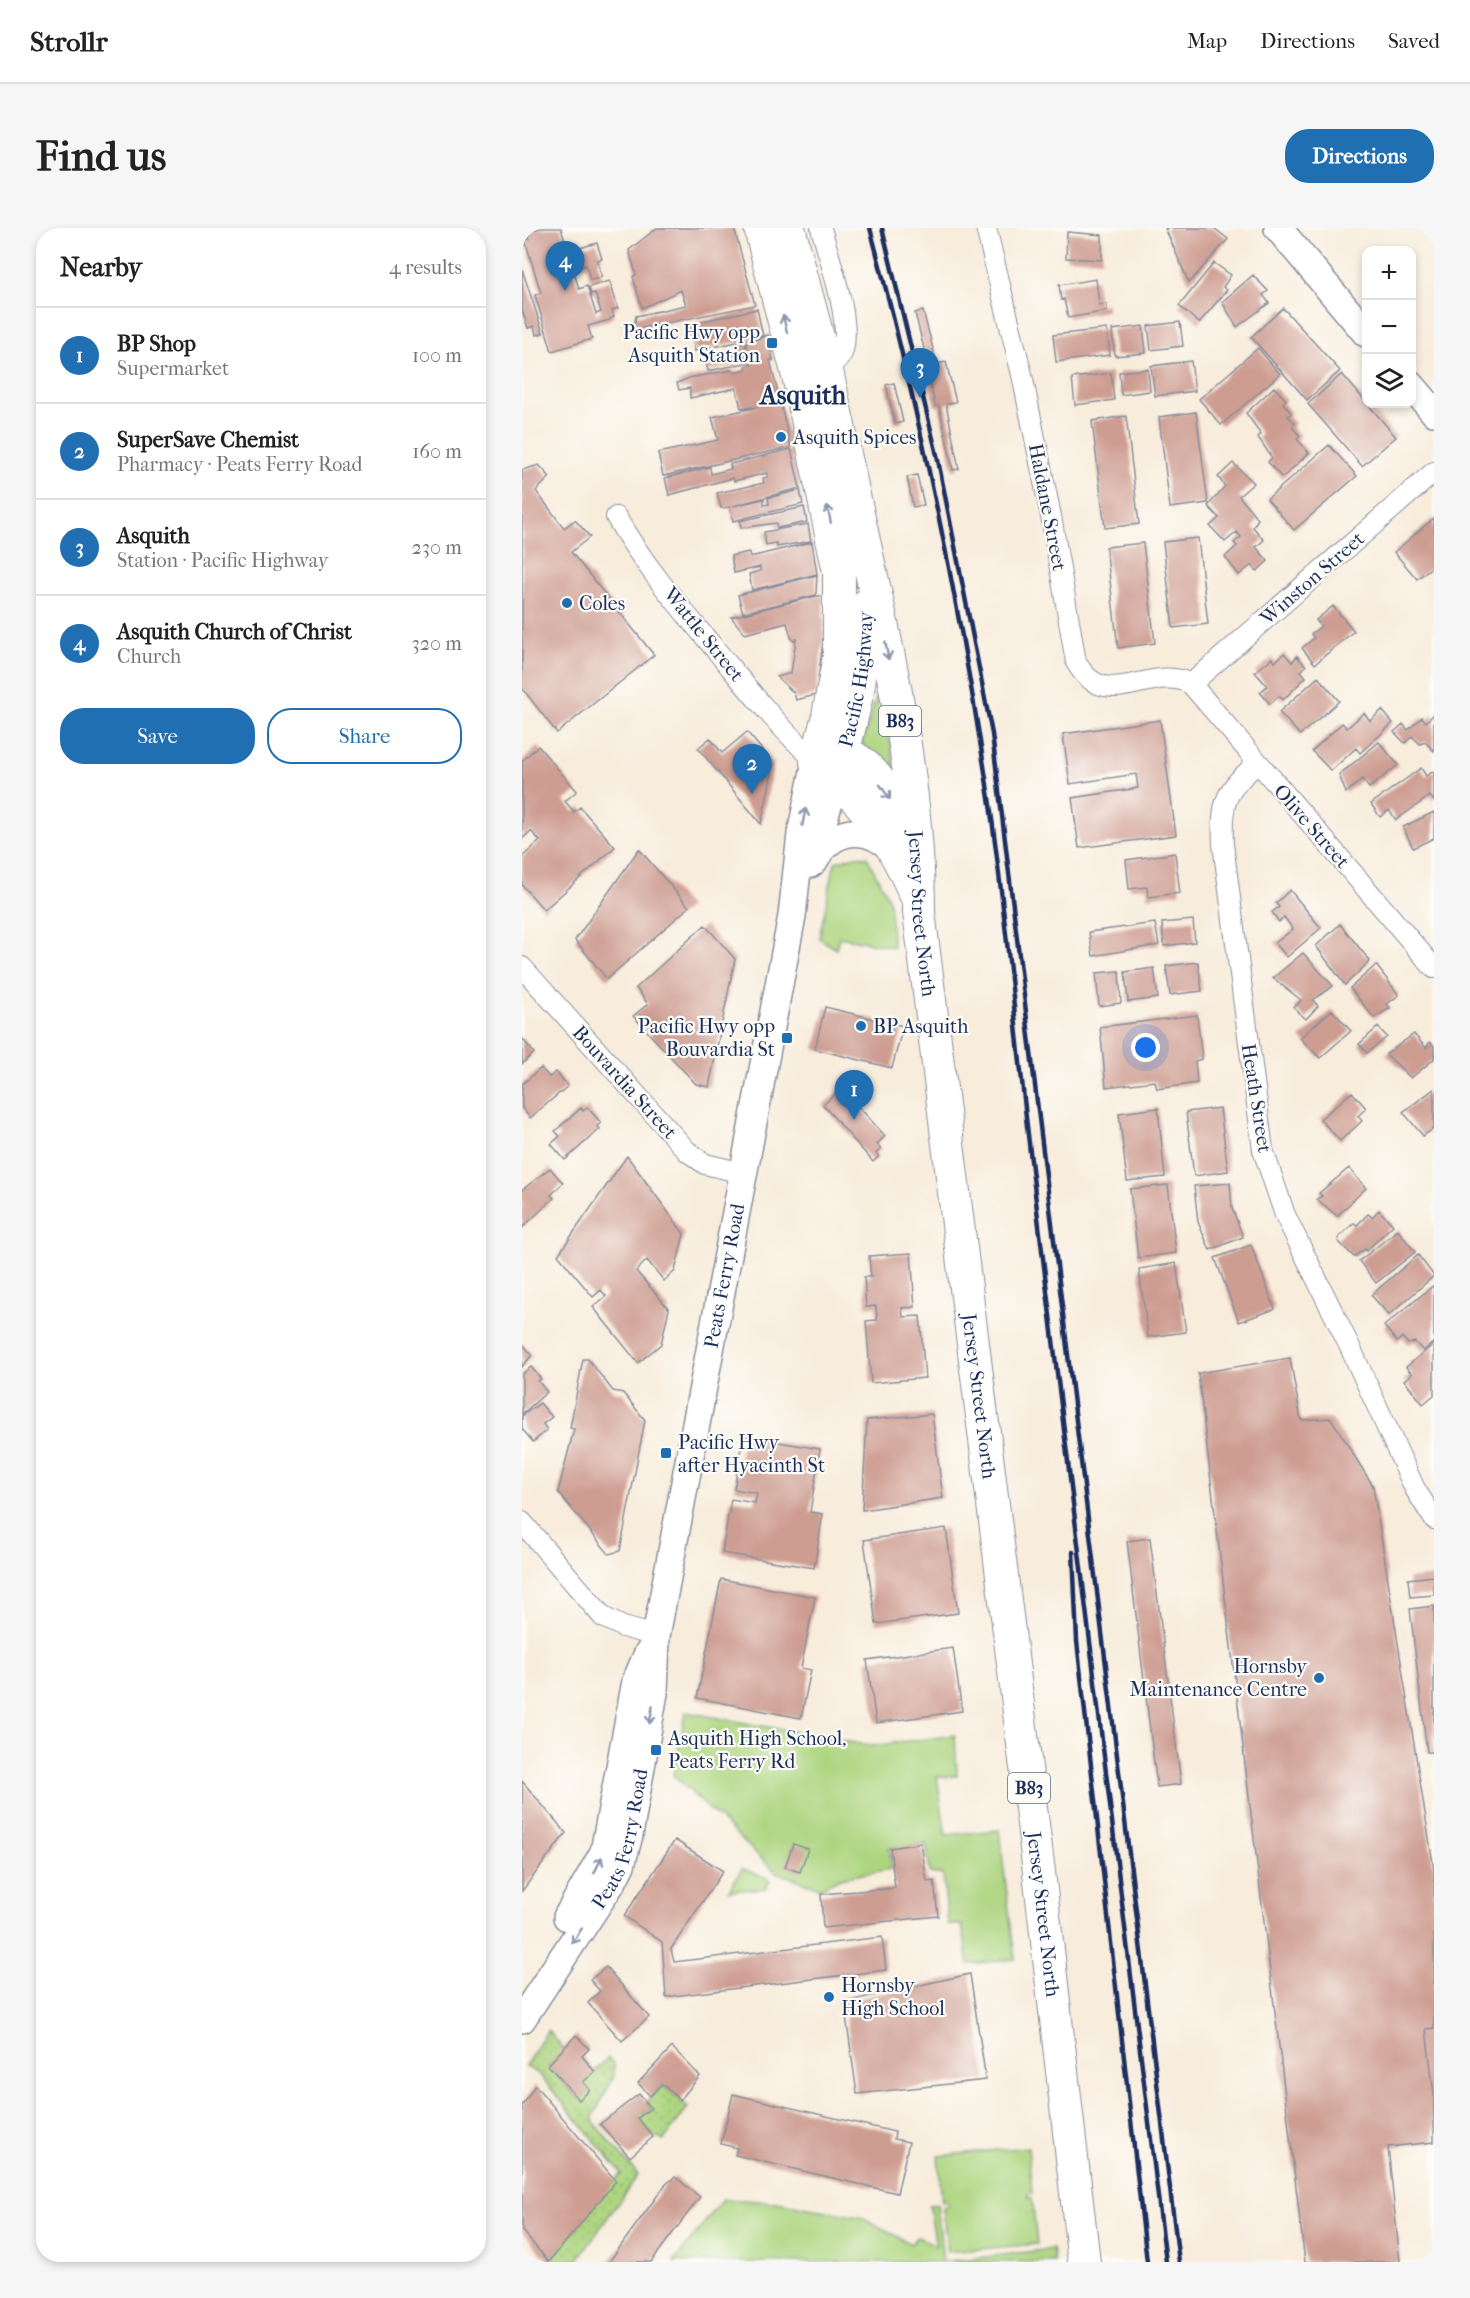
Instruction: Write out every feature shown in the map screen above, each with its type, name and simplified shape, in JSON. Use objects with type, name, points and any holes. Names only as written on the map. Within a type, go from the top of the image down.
[{"type":"main road","name":"Pacific Highway","points":[[760,228],[813,376],[862,532],[864,647],[858,699],[822,758]]},
{"type":"main road","name":"Pacific Highway","points":[[789,228],[813,376],[839,572],[839,656],[822,758]]},
{"type":"main road","points":[[1278,228],[1362,328]]},
{"type":"main road","points":[[1416,391],[1434,412]]},
{"type":"main road","name":"Jersey Street North","points":[[862,532],[881,618],[912,786],[908,861],[920,912],[1039,1872],[1084,2262]]},
{"type":"main road","name":"B83","points":[[822,758],[865,767],[891,800],[912,843],[908,861]]},
{"type":"main road","name":"Peats Ferry Road","points":[[792,916],[806,876],[822,758]]},
{"type":"main road","name":"Peats Ferry Road","points":[[522,2019],[604,1895],[623,1858],[654,1694],[656,1636],[792,916],[801,834],[822,758]]},
{"type":"main road","points":[[806,876],[824,846],[849,832],[869,834],[886,843],[908,861]]},
{"type":"main road","name":"Peats Ferry Road","points":[[522,1986],[585,1890],[604,1852],[636,1681],[656,1636]]},
{"type":"street","points":[[813,376],[843,351],[839,292],[821,228]]},
{"type":"street","name":"Haldane Street","points":[[986,228],[1022,375],[1051,516],[1076,662],[1088,678],[1097,685],[1109,688],[1172,678],[1191,684]]},
{"type":"street","name":"Winston Street","points":[[1191,684],[1434,472]]},
{"type":"street","name":"Wattle Street","points":[[616,517],[630,542],[789,739],[822,758]]},
{"type":"street","name":"Olive Street","points":[[1191,684],[1434,968]]},
{"type":"street","name":"Heath Street","points":[[1258,763],[1230,789],[1222,814],[1225,855],[1263,1150],[1285,1215],[1349,1345],[1415,1489],[1434,1519]]},
{"type":"street","name":"Bouvardia Street","points":[[522,967],[687,1151],[705,1164],[743,1173]]},
{"type":"street","points":[[522,1522],[603,1617],[623,1627],[656,1636]]},
{"type":"green space","points":[[880,686],[899,792],[862,743]]},
{"type":"green space","points":[[855,856],[867,857],[889,900],[893,947],[839,937],[836,949],[819,938],[835,862]]},
{"type":"green space","points":[[686,1712],[871,1746],[955,1735],[957,1776],[937,1777],[946,1835],[999,1830],[1015,1959],[969,1964],[962,1925],[948,1925],[943,1875],[930,1873],[926,1844],[889,1848],[891,1869],[840,1878],[820,1888],[776,1872],[673,1775]]},
{"type":"green space","points":[[742,1869],[770,1879],[767,1888],[729,1891]]},
{"type":"green space","points":[[548,2030],[564,2050],[548,2065],[579,2100],[590,2091],[583,2082],[608,2058],[614,2064],[614,2076],[593,2117],[594,2123],[638,2175],[576,2262],[549,2262],[621,2173],[539,2074],[525,2066]]},
{"type":"green space","points":[[662,2084],[688,2107],[664,2140],[653,2137],[638,2118],[651,2108],[647,2102]]},
{"type":"green space","points":[[1028,2147],[1032,2193],[1028,2194],[1028,2198],[1032,2198],[1037,2244],[947,2252],[943,2207],[948,2206],[947,2201],[942,2202],[938,2156]]},
{"type":"green space","points":[[723,2199],[777,2202],[864,2218],[911,2244],[917,2237],[936,2245],[929,2205],[937,2204],[943,2262],[674,2262]]},
{"type":"green space","points":[[1052,2249],[1054,2262],[943,2262]]},
{"type":"building","points":[[540,228],[561,228],[579,289],[587,286],[596,314],[601,312],[595,293],[591,294],[589,287],[610,281],[618,308],[612,310],[614,316],[609,320],[588,326],[592,339],[552,351],[535,295],[541,293],[525,240],[530,239],[528,232]]},
{"type":"building","points":[[657,228],[734,228],[755,305],[637,329],[634,326],[636,316],[686,305],[681,290],[642,308],[633,277],[636,274],[629,250]]},
{"type":"building","points":[[1165,228],[1214,228],[1228,239],[1189,283]]},
{"type":"building","points":[[1067,232],[1102,235],[1102,260],[1066,258]]},
{"type":"building","points":[[597,243],[602,259],[597,260],[602,277],[590,280],[586,265],[581,267],[576,249]]},
{"type":"building","points":[[1214,263],[1231,275],[1223,287],[1227,290],[1199,323],[1179,306]]},
{"type":"building","points":[[522,269],[543,333],[536,335],[534,326],[528,328],[522,310]]},
{"type":"building","points":[[1253,275],[1268,291],[1263,295],[1269,303],[1237,327],[1222,302]]},
{"type":"building","points":[[1096,279],[1099,305],[1107,304],[1107,311],[1068,318],[1064,299],[1061,300],[1059,285]]},
{"type":"building","points":[[1283,308],[1340,371],[1307,400],[1251,337]]},
{"type":"building","points":[[757,309],[763,336],[740,341],[747,348],[746,343],[768,335],[773,360],[770,360],[791,447],[663,476],[658,453],[718,440],[712,417],[758,407],[741,408],[736,388],[690,398],[690,388],[679,390],[677,383],[689,378],[731,370],[734,372],[747,369],[746,366],[751,365],[750,362],[708,371],[706,362],[713,360],[713,357],[739,350],[737,342],[695,351],[691,333],[687,333],[685,325]]},
{"type":"building","points":[[923,311],[937,364],[946,362],[956,402],[946,404],[959,469],[953,470],[939,406],[935,406],[929,377],[931,376],[915,313]]},
{"type":"building","points":[[1180,322],[1183,346],[1151,350],[1148,326]]},
{"type":"building","points":[[1143,326],[1146,353],[1115,356],[1112,330]]},
{"type":"building","points":[[1107,329],[1110,355],[1056,362],[1053,335]]},
{"type":"building","points":[[1258,348],[1280,374],[1221,425],[1199,399]]},
{"type":"building","points":[[1191,361],[1195,391],[1155,396],[1151,366]]},
{"type":"building","points":[[1148,369],[1150,391],[1121,395],[1119,372]]},
{"type":"building","points":[[1111,373],[1114,400],[1075,405],[1072,378]]},
{"type":"building","points":[[1342,374],[1362,397],[1362,408],[1371,408],[1396,437],[1362,466],[1308,404]]},
{"type":"building","points":[[894,383],[903,422],[895,424],[886,385]]},
{"type":"building","points":[[1274,387],[1286,400],[1283,403],[1291,413],[1288,416],[1295,423],[1292,427],[1300,436],[1297,439],[1309,453],[1282,478],[1268,462],[1272,458],[1258,437],[1261,434],[1246,413]]},
{"type":"building","points":[[1196,412],[1208,503],[1170,508],[1159,417]]},
{"type":"building","points":[[1126,416],[1139,524],[1105,528],[1092,421]]},
{"type":"building","points":[[1329,445],[1357,476],[1294,530],[1267,499]]},
{"type":"building","points":[[791,449],[800,488],[733,506],[764,499],[764,505],[769,504],[768,498],[800,490],[803,504],[733,521],[730,507],[721,508],[717,493],[764,483],[763,478],[768,477],[767,473],[734,481],[733,478],[669,495],[665,478],[710,467],[711,474],[731,469],[730,464]]},
{"type":"building","points":[[1233,463],[1254,483],[1239,496],[1258,519],[1253,527],[1264,540],[1256,547],[1268,561],[1257,571],[1252,565],[1239,575],[1225,557],[1237,546],[1234,543],[1241,537],[1237,532],[1225,542],[1210,526],[1219,518],[1208,506],[1225,486],[1218,477]]},
{"type":"building","name":"Coles","points":[[539,465],[550,477],[536,491],[564,528],[575,520],[590,537],[571,552],[654,655],[557,733],[522,688],[522,470]]},
{"type":"building","points":[[917,475],[924,505],[913,507],[907,477]]},
{"type":"building","points":[[804,507],[807,522],[777,528],[776,523],[741,528],[740,521]]},
{"type":"building","points":[[1434,518],[1434,565],[1417,579],[1394,552]]},
{"type":"building","points":[[808,524],[811,541],[777,547],[776,543],[766,545],[764,532]]},
{"type":"building","points":[[1198,538],[1208,624],[1173,628],[1163,542]]},
{"type":"building","points":[[812,542],[817,574],[752,590],[749,574],[760,571],[760,567],[734,573],[731,556],[749,552],[750,557]]},
{"type":"building","points":[[1143,543],[1155,643],[1118,648],[1106,547]]},
{"type":"building","points":[[817,575],[816,595],[743,613],[738,595]]},
{"type":"building","points":[[823,596],[824,634],[816,695],[796,700],[794,693],[777,677],[791,673],[796,639],[792,640],[787,623],[745,634],[731,617]]},
{"type":"building","points":[[1333,606],[1354,631],[1315,664],[1302,648],[1314,638],[1311,634],[1321,626],[1316,620]]},
{"type":"building","points":[[1284,653],[1292,662],[1297,656],[1306,666],[1301,671],[1306,677],[1283,700],[1279,696],[1270,704],[1260,692],[1267,686],[1255,672],[1272,658],[1275,662]]},
{"type":"building","points":[[1318,677],[1339,701],[1300,735],[1279,712]]},
{"type":"building","points":[[1382,710],[1393,723],[1360,753],[1356,748],[1331,771],[1312,751],[1342,723],[1347,728],[1364,713],[1370,721]]},
{"type":"building","points":[[1434,714],[1434,751],[1425,742],[1420,744],[1412,736],[1405,743],[1394,732],[1403,724],[1408,730],[1422,717],[1426,722]]},
{"type":"building","points":[[1160,720],[1176,835],[1079,848],[1072,798],[1138,788],[1136,774],[1070,784],[1063,734]]},
{"type":"building","points":[[747,732],[774,764],[761,824],[698,748],[710,738],[722,753]]},
{"type":"building","points":[[1379,742],[1398,765],[1369,788],[1362,779],[1346,793],[1339,775]]},
{"type":"building","points":[[538,746],[577,791],[565,801],[574,812],[580,807],[615,847],[544,910],[522,885],[522,857],[540,841],[531,831],[522,839],[522,761]]},
{"type":"building","points":[[1421,768],[1426,776],[1434,771],[1434,801],[1430,796],[1396,820],[1389,810],[1380,817],[1371,804]]},
{"type":"building","points":[[1434,812],[1434,838],[1413,848],[1403,827]]},
{"type":"building","points":[[639,849],[689,907],[607,979],[575,940]]},
{"type":"building","points":[[1175,853],[1180,893],[1148,897],[1147,887],[1129,889],[1126,860]]},
{"type":"building","points":[[1290,890],[1321,928],[1287,957],[1275,943],[1293,929],[1284,917],[1279,922],[1272,912],[1279,907],[1276,903]]},
{"type":"building","points":[[1193,920],[1195,942],[1164,946],[1162,923]]},
{"type":"building","points":[[1155,923],[1159,945],[1093,956],[1089,932]]},
{"type":"building","points":[[1340,924],[1370,961],[1345,985],[1316,946]]},
{"type":"building","points":[[705,925],[735,959],[709,1087],[696,1084],[633,1016],[648,1004],[636,988]]},
{"type":"building","points":[[1303,953],[1333,986],[1313,1000],[1318,1006],[1306,1019],[1294,1008],[1301,1000],[1273,978]]},
{"type":"building","points":[[1198,962],[1202,991],[1170,995],[1166,966]]},
{"type":"building","points":[[1376,965],[1399,995],[1387,1004],[1390,1008],[1374,1018],[1350,988]]},
{"type":"building","points":[[1154,968],[1158,998],[1128,1002],[1125,972]]},
{"type":"building","points":[[1119,971],[1121,1003],[1099,1006],[1096,973]]},
{"type":"building","points":[[825,1007],[903,1026],[892,1068],[815,1049]]},
{"type":"building","points":[[1332,1010],[1351,1031],[1320,1058],[1300,1038]]},
{"type":"building","points":[[1197,1015],[1202,1059],[1195,1061],[1197,1083],[1157,1089],[1155,1081],[1106,1087],[1100,1027]]},
{"type":"building","points":[[1378,1027],[1387,1037],[1367,1053],[1359,1044]]},
{"type":"building","points":[[1414,1034],[1426,1048],[1430,1042],[1434,1046],[1434,1059],[1411,1078],[1386,1054]]},
{"type":"building","points":[[522,1038],[534,1053],[522,1064]]},
{"type":"building","points":[[541,1068],[549,1077],[556,1072],[568,1086],[530,1118],[522,1108],[522,1084]]},
{"type":"building","points":[[842,1088],[885,1136],[877,1144],[881,1149],[876,1153],[879,1156],[873,1162],[823,1105]]},
{"type":"building","points":[[1434,1089],[1434,1128],[1423,1136],[1403,1112]]},
{"type":"building","points":[[1352,1092],[1366,1108],[1358,1116],[1362,1121],[1340,1141],[1320,1119]]},
{"type":"building","points":[[587,1107],[601,1123],[597,1126],[600,1129],[565,1160],[551,1144],[560,1136],[555,1131],[581,1108],[583,1111]]},
{"type":"building","points":[[1158,1108],[1165,1177],[1127,1181],[1119,1113]]},
{"type":"building","points":[[1220,1108],[1228,1171],[1194,1176],[1186,1112]]},
{"type":"building","points":[[627,1156],[684,1234],[675,1271],[664,1281],[647,1260],[636,1271],[669,1309],[661,1344],[638,1363],[593,1307],[606,1296],[601,1290],[593,1297],[558,1255]]},
{"type":"building","points":[[550,1168],[563,1183],[551,1195],[554,1198],[522,1228],[522,1190]]},
{"type":"building","points":[[1349,1168],[1366,1188],[1337,1216],[1317,1199],[1322,1196],[1319,1193]]},
{"type":"building","points":[[1230,1183],[1232,1208],[1243,1237],[1210,1250],[1198,1222],[1194,1186]]},
{"type":"building","points":[[1168,1185],[1176,1253],[1138,1258],[1130,1189]]},
{"type":"building","points":[[1379,1210],[1393,1225],[1366,1251],[1365,1249],[1354,1257],[1338,1241],[1339,1237],[1354,1223],[1357,1225],[1368,1214],[1372,1217]]},
{"type":"building","points":[[1398,1230],[1415,1252],[1376,1283],[1359,1261]]},
{"type":"building","points":[[1251,1245],[1275,1309],[1239,1322],[1215,1258]]},
{"type":"building","points":[[911,1253],[915,1307],[902,1308],[903,1317],[920,1316],[925,1378],[871,1383],[866,1321],[877,1320],[876,1306],[866,1307],[864,1277],[871,1277],[869,1256]]},
{"type":"building","points":[[1418,1255],[1434,1276],[1389,1315],[1371,1295]]},
{"type":"building","points":[[1176,1263],[1186,1332],[1148,1337],[1139,1269]]},
{"type":"building","points":[[1434,1285],[1434,1342],[1423,1351],[1415,1342],[1408,1344],[1402,1337],[1397,1342],[1384,1326]]},
{"type":"building","points":[[522,1343],[532,1355],[522,1367]]},
{"type":"building","points":[[1434,1344],[1434,1395],[1423,1404],[1404,1380],[1412,1374],[1406,1367]]},
{"type":"building","name":"Hornsby Maintenance Centre","points":[[1290,1358],[1301,1420],[1331,1418],[1373,1486],[1434,1870],[1434,2028],[1426,2029],[1434,2095],[1434,2142],[1388,2147],[1400,2262],[1305,2262],[1198,1373]]},
{"type":"building","points":[[583,1359],[588,1359],[613,1391],[623,1393],[645,1420],[620,1551],[609,1554],[558,1492],[574,1429],[570,1428]]},
{"type":"building","points":[[531,1367],[541,1379],[538,1381],[547,1392],[522,1414],[522,1374]]},
{"type":"building","points":[[540,1403],[552,1417],[543,1424],[547,1430],[533,1442],[522,1429],[522,1416]]},
{"type":"building","points":[[932,1414],[943,1498],[862,1510],[867,1420]]},
{"type":"building","points":[[743,1436],[820,1449],[810,1512],[823,1514],[814,1568],[722,1553],[731,1499],[755,1503],[757,1493],[734,1489]]},
{"type":"building","points":[[946,1528],[958,1613],[876,1624],[864,1540]]},
{"type":"building","points":[[1150,1538],[1181,1784],[1157,1787],[1127,1541]]},
{"type":"building","points":[[1434,1576],[1434,1595],[1410,1597],[1408,1579]]},
{"type":"building","points":[[721,1579],[815,1597],[801,1668],[811,1670],[801,1718],[697,1698]]},
{"type":"building","points":[[1434,1606],[1434,1752],[1427,1752],[1410,1609]]},
{"type":"building","points":[[953,1648],[962,1711],[876,1723],[867,1660]]},
{"type":"building","points":[[522,1781],[566,1833],[522,1891]]},
{"type":"building","points":[[675,1840],[723,1871],[671,1949],[674,1962],[882,1937],[886,1970],[666,1997],[662,1942],[624,1916]]},
{"type":"building","points":[[921,1843],[927,1882],[934,1881],[938,1916],[823,1928],[821,1894],[895,1888],[890,1848]]},
{"type":"building","points":[[793,1844],[808,1849],[800,1872],[785,1867]]},
{"type":"building","points":[[606,1967],[649,2017],[622,2041],[588,2003],[600,1991],[590,1980]]},
{"type":"building","points":[[970,1974],[986,2080],[857,2094],[844,2002]]},
{"type":"building","points":[[576,2035],[589,2049],[582,2056],[595,2072],[583,2082],[590,2090],[579,2100],[548,2065]]},
{"type":"building","points":[[672,2047],[700,2076],[680,2100],[662,2084],[650,2096],[638,2083]]},
{"type":"building","points":[[535,2085],[616,2181],[549,2262],[522,2231],[522,2106]]},
{"type":"building","points":[[639,2094],[651,2108],[638,2118],[653,2137],[630,2157],[600,2124]]},
{"type":"building","points":[[733,2094],[895,2132],[894,2139],[909,2142],[897,2193],[735,2155],[737,2148],[721,2144]]},
{"type":"building","points":[[675,2177],[700,2197],[651,2262],[609,2262],[665,2185]]},
{"type":"railway","points":[[870,228],[923,443],[953,587],[990,805],[1034,1185],[1166,2262]]},
{"type":"railway","points":[[882,228],[937,455],[992,734],[1179,2262]]},
{"type":"railway","points":[[1073,1552],[1077,1641],[1147,2262]]},
{"type":"place","name":"Asquith Church of Christ","points":[[565,291]]},
{"type":"place","name":"Pacific Hwy opp Asquith Station","points":[[772,343]]},
{"type":"place","name":"Asquith","points":[[920,398]]},
{"type":"place","name":"Asquith Spices","points":[[781,437]]},
{"type":"place","name":"Coles","points":[[567,603]]},
{"type":"place","name":"SuperSave Chemist","points":[[752,794]]},
{"type":"place","name":"BP Asquith","points":[[861,1026]]},
{"type":"place","name":"Pacific Hwy opp Bouvardia St","points":[[787,1038]]},
{"type":"place","name":"BP Shop","points":[[854,1120]]},
{"type":"place","name":"Pacific Hwy after Hyacinth St","points":[[666,1453]]},
{"type":"place","name":"Hornsby Maintenance Centre","points":[[1319,1678]]},
{"type":"place","name":"Asquith High School, Peats Ferry Rd","points":[[656,1750]]},
{"type":"place","name":"Hornsby High School","points":[[829,1997]]},
{"type":"district","name":"Asquith","points":[[803,395]]}]
